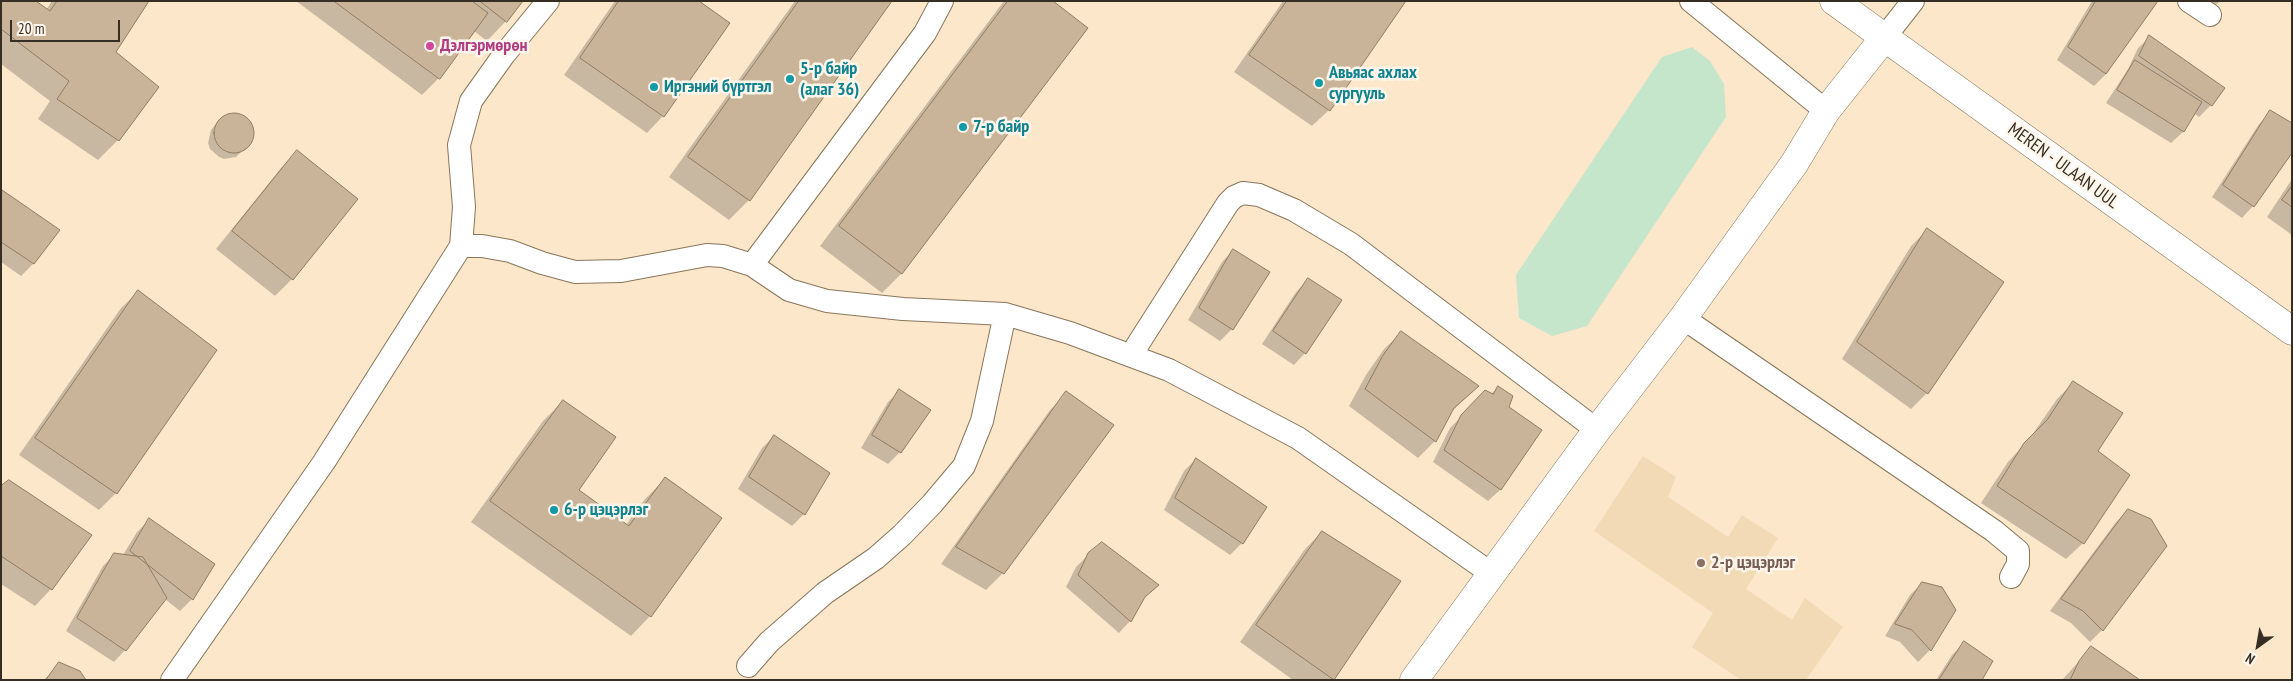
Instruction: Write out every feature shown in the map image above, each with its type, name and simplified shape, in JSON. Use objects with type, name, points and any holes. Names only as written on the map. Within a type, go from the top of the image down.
[{"type":"street","name":"MEREN - ULAAN UUL","points":[[1834,1],[2292,331]]},
{"type":"street","points":[[1414,680],[1597,430],[1683,318],[1794,164],[1826,111],[1884,38]]},
{"type":"lane","points":[[172,680],[324,462],[461,246],[464,206],[459,145],[472,101],[503,56],[548,1]]},
{"type":"lane","points":[[752,265],[925,33],[942,1]]},
{"type":"lane","points":[[1690,1],[1826,111]]},
{"type":"lane","points":[[1884,38],[1913,1]]},
{"type":"lane","points":[[2189,1],[2210,15]]},
{"type":"lane","points":[[1132,356],[1228,202],[1243,193],[1259,196],[1294,210],[1351,244],[1597,430]]},
{"type":"lane","points":[[461,246],[482,246],[510,251],[575,272],[621,271],[708,255],[735,258],[752,265],[789,290],[827,301],[903,309],[1006,314],[1070,333],[1169,370],[1298,438],[1492,574]]},
{"type":"lane","points":[[748,666],[769,642],[825,593],[876,558],[902,535],[932,504],[964,466],[982,421],[1006,314]]},
{"type":"lane","points":[[1683,318],[1994,531],[2018,551],[2018,564],[2011,577]]},
{"type":"shaded area","name":"2-р цэцэрлэг","points":[[1643,456],[1676,477],[1668,497],[1728,537],[1742,515],[1778,538],[1746,589],[1792,620],[1805,598],[1843,627],[1806,680],[1741,680],[1692,647],[1713,613],[1594,531]]},
{"type":"green space","points":[[1692,47],[1710,61],[1724,84],[1726,117],[1587,326],[1552,336],[1519,318],[1516,275],[1662,57]]},
{"type":"building","points":[[1,1],[36,1],[50,11],[57,1],[149,1],[116,52],[159,87],[119,141],[57,99],[69,81],[1,29]]},
{"type":"building","name":"Дэлгэрмөрөн","points":[[334,1],[472,1],[488,13],[440,79]]},
{"type":"building","points":[[480,1],[523,1],[507,22]]},
{"type":"building","name":"Иргэний бүртгэл","points":[[619,1],[699,1],[730,23],[664,117],[580,58]]},
{"type":"building","name":"5-р байр (алаг 36)","points":[[799,1],[892,1],[750,201],[688,157]]},
{"type":"building","name":"7-р байр","points":[[1008,1],[1053,1],[1088,28],[902,274],[839,226]]},
{"type":"building","name":"Авьяас ахлах сургууль","points":[[1287,1],[1406,1],[1330,111],[1249,55]]},
{"type":"building","points":[[2096,1],[2158,1],[2106,74],[2068,47]]},
{"type":"building","points":[[2149,35],[2225,88],[2212,106],[2139,56]]},
{"type":"building","points":[[2135,60],[2202,102],[2184,132],[2117,90]]},
{"type":"building","points":[[2270,110],[2292,123],[2292,153],[2254,207],[2223,185]]},
{"type":"building","points":[[238,113],[245,116],[251,122],[254,133],[253,141],[245,150],[238,153],[230,153],[223,150],[215,141],[214,129],[217,122],[226,114]]},
{"type":"building","points":[[297,150],[358,199],[293,280],[232,231]]},
{"type":"building","points":[[2292,186],[2292,207],[2282,200]]},
{"type":"building","points":[[2,190],[60,230],[34,264],[1,242]]},
{"type":"building","points":[[1927,228],[2004,282],[1928,394],[1857,342]]},
{"type":"building","points":[[1233,249],[1270,272],[1233,330],[1199,308]]},
{"type":"building","points":[[1308,278],[1342,300],[1306,354],[1273,331]]},
{"type":"building","points":[[138,290],[217,350],[117,494],[35,438]]},
{"type":"building","points":[[1401,331],[1479,386],[1454,408],[1436,442],[1365,389],[1382,357]]},
{"type":"building","points":[[2073,381],[2123,413],[2098,451],[2130,475],[2084,544],[1997,486],[2024,443],[2047,420]]},
{"type":"building","points":[[1498,386],[1513,396],[1509,407],[1542,430],[1501,490],[1444,450],[1461,415],[1485,390],[1493,394]]},
{"type":"building","points":[[899,389],[931,410],[901,453],[872,435]]},
{"type":"building","points":[[1066,391],[1114,425],[1004,574],[956,547]]},
{"type":"building","name":"6-р цэцэрлэг","points":[[563,400],[616,437],[579,490],[629,526],[665,477],[722,518],[651,617],[490,501]]},
{"type":"building","points":[[774,435],[830,473],[805,515],[749,477]]},
{"type":"building","points":[[1196,458],[1267,507],[1243,544],[1175,498]]},
{"type":"building","points":[[9,480],[92,535],[52,590],[1,556],[1,486]]},
{"type":"building","points":[[2128,509],[2151,519],[2167,546],[2103,631],[2083,611],[2061,599]]},
{"type":"building","points":[[149,518],[215,564],[193,600],[130,551]]},
{"type":"building","points":[[1322,531],[1401,581],[1334,680],[1256,625]]},
{"type":"building","points":[[1102,542],[1159,585],[1145,597],[1131,622],[1078,575],[1088,553]]},
{"type":"building","points":[[114,553],[143,557],[167,598],[126,651],[77,618]]},
{"type":"building","points":[[1922,582],[1942,587],[1956,610],[1931,651],[1912,630],[1895,624]]},
{"type":"building","points":[[1964,641],[1993,661],[1982,680],[1939,680]]},
{"type":"building","points":[[2091,646],[2140,680],[2070,680],[2079,661]]},
{"type":"building","points":[[59,662],[80,671],[86,680],[46,680]]},
{"type":"place","name":"Дэлгэрмөрөн","points":[[430,46]]},
{"type":"place","name":"5-р байр (алаг 36)","points":[[790,79]]},
{"type":"place","name":"Авьяас ахлах сургууль","points":[[1319,83]]},
{"type":"place","name":"Иргэний бүртгэл","points":[[654,87]]},
{"type":"place","name":"7-р байр","points":[[963,127]]},
{"type":"place","name":"6-р цэцэрлэг","points":[[554,510]]},
{"type":"place","name":"2-р цэцэрлэг","points":[[1701,563]]}]
